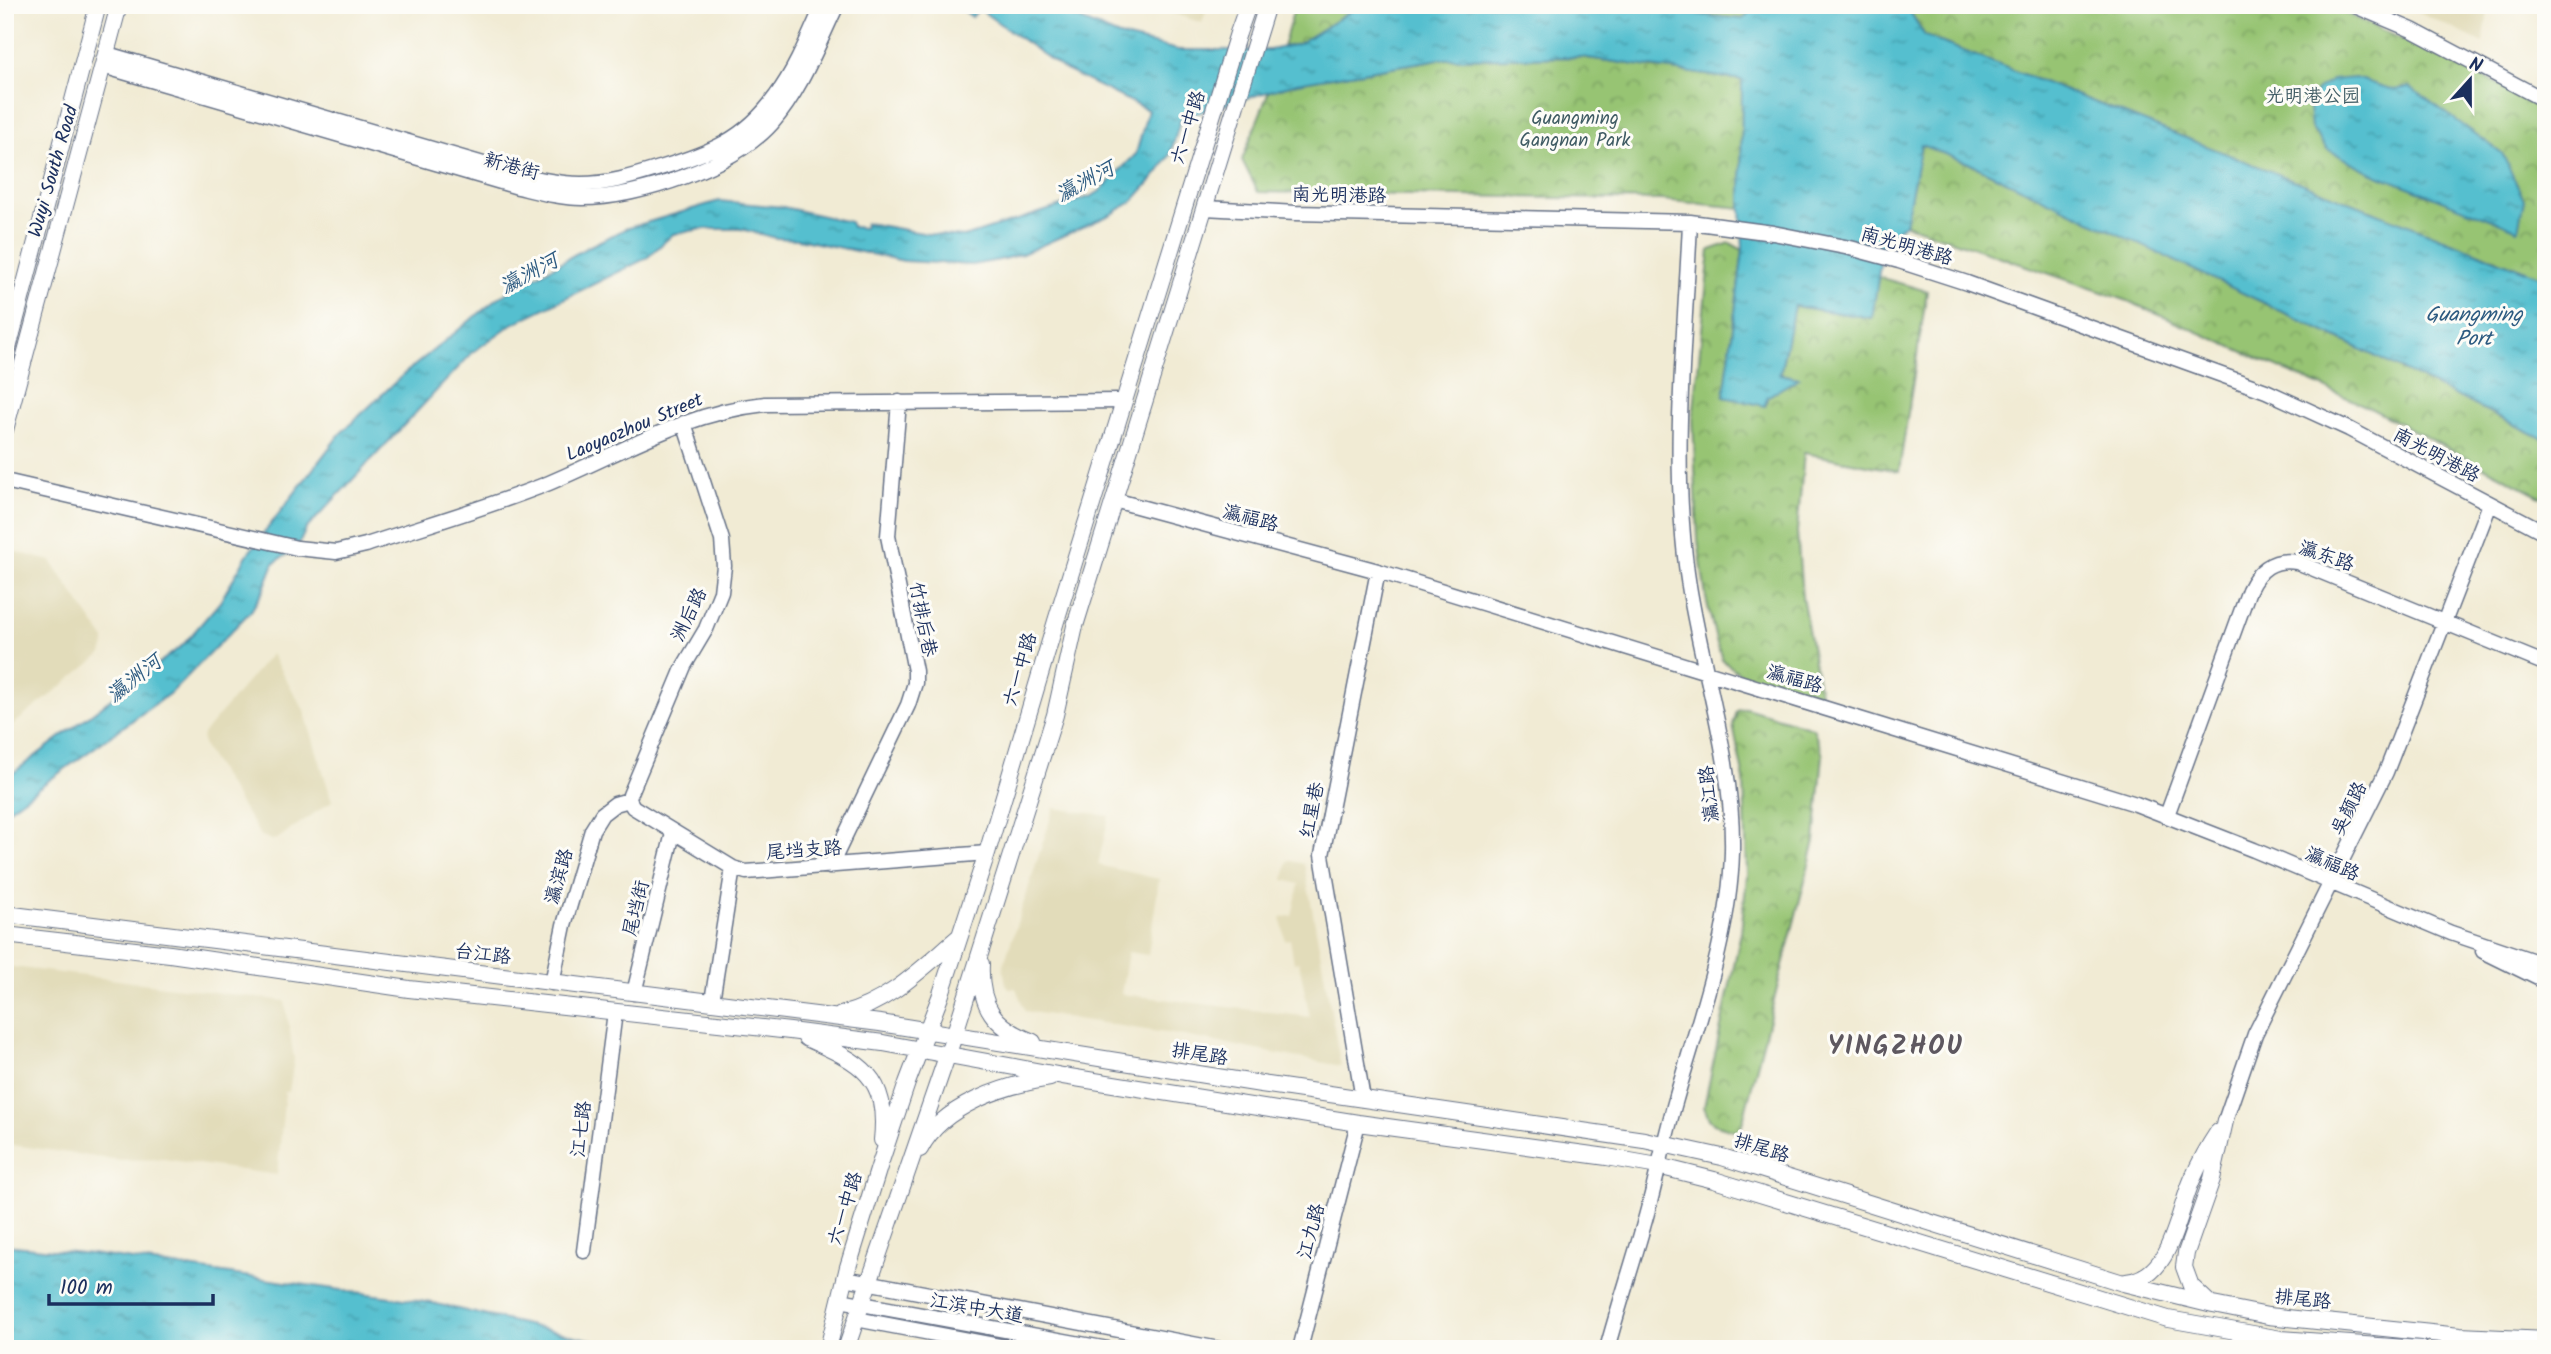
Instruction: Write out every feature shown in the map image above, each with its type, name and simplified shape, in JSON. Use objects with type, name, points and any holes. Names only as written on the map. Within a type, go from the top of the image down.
[{"type":"main road","name":"Wuyi South Road","points":[[5,360],[8,340],[98,5]]},
{"type":"main road","name":"Wuyi South Road","points":[[5,430],[119,5]]},
{"type":"main road","name":"六一中路","points":[[829,1346],[845,1278],[879,1167],[987,853],[1248,5]]},
{"type":"main road","points":[[846,1349],[954,1036],[1055,715],[1075,626],[1267,5]]},
{"type":"main road","name":"台江路","points":[[5,914],[634,993],[712,1000],[954,1036]]},
{"type":"main road","points":[[5,934],[170,954],[409,989],[790,1031],[948,1053],[1063,1076],[1358,1123],[1658,1166],[1714,1180],[2154,1316],[2260,1336],[2420,1349]]},
{"type":"main road","points":[[822,1015],[839,1015],[857,1010],[884,997],[905,984],[960,936]]},
{"type":"main road","points":[[982,946],[982,992],[998,1023],[1014,1035],[1068,1054]]},
{"type":"main road","points":[[790,1031],[849,1058],[869,1074],[883,1108],[879,1167]]},
{"type":"main road","name":"排尾路","points":[[954,1036],[1663,1143],[1760,1168],[2123,1283],[2268,1316],[2419,1332],[2546,1340]]},
{"type":"main road","points":[[907,1176],[925,1140],[945,1121],[971,1103],[1002,1088],[1063,1076]]},
{"type":"main road","points":[[2123,1283],[2143,1279],[2154,1269],[2167,1248],[2193,1177],[2225,1121]]},
{"type":"main road","points":[[2213,1305],[2196,1293],[2185,1275],[2186,1253],[2212,1179],[2225,1121]]},
{"type":"main road","points":[[2177,1223],[2176,1230],[2180,1237],[2184,1238],[2194,1230]]},
{"type":"street","name":"新港街","points":[[105,60],[518,174],[562,183],[594,184],[630,177],[696,158],[723,146],[741,133],[776,96],[823,5]]},
{"type":"street","name":"新港街","points":[[105,60],[518,187],[557,196],[594,198],[628,192],[703,169],[748,145],[772,123],[788,102],[837,5]]},
{"type":"street","points":[[2354,5],[2412,30],[2546,101]]},
{"type":"street","name":"南光明港路","points":[[1205,208],[1296,213],[1690,222],[1773,233],[1850,248],[1979,287],[2266,391],[2349,429],[2546,533]]},
{"type":"street","name":"瀛江路","points":[[1607,1349],[1714,967],[1723,932],[1730,881],[1731,835],[1727,782],[1688,576],[1678,471],[1690,222]]},
{"type":"street","name":"Laoyaozhou Street","points":[[5,481],[297,548],[328,552],[354,549],[544,485],[707,414],[751,405],[1124,401]]},
{"type":"street","name":"竹排后巷","points":[[830,867],[908,705],[915,683],[915,671],[888,536],[899,402]]},
{"type":"street","name":"洲后路","points":[[629,800],[684,666],[706,629],[723,580],[722,540],[684,423]]},
{"type":"street","name":"瀛福路","points":[[1114,500],[1378,571],[1707,674],[1816,704],[2167,815],[2451,933]]},
{"type":"street","name":"吴颜路","points":[[2225,1121],[2255,1034],[2386,772],[2490,504]]},
{"type":"street","name":"瀛东路","points":[[2167,815],[2249,590],[2260,571],[2269,564],[2278,561],[2297,562],[2546,664]]},
{"type":"street","name":"红星巷","points":[[1363,1099],[1322,855],[1378,571]]},
{"type":"street","name":"尾垱支路","points":[[629,800],[640,813],[733,868],[754,872],[987,853]]},
{"type":"street","name":"瀛滨路","points":[[552,983],[564,925],[592,830],[602,814],[615,804],[629,800]]},
{"type":"street","name":"尾垱街","points":[[634,993],[673,833]]},
{"type":"street","points":[[712,1000],[733,868]]},
{"type":"street","points":[[2451,933],[2546,965]]},
{"type":"street","points":[[2451,933],[2546,982]]},
{"type":"street","name":"江七路","points":[[584,1251],[615,1012]]},
{"type":"street","name":"江九路","points":[[1300,1349],[1358,1123]]},
{"type":"street","points":[[845,1278],[871,1275],[1219,1349]]},
{"type":"street","name":"江滨中大道","points":[[840,1300],[858,1312],[1015,1349]]},
{"type":"street","name":"江滨中大道","points":[[858,1312],[1108,1349]]},
{"type":"shaded area","points":[[1154,5],[1208,5],[1202,23]]},
{"type":"shaded area","points":[[2405,5],[2489,5],[2483,43]]},
{"type":"shaded area","points":[[9,550],[51,561],[105,640],[105,644],[102,654],[5,731],[5,566]]},
{"type":"shaded area","points":[[271,654],[304,710],[332,801],[277,839],[271,840],[260,835],[202,741],[203,734]]},
{"type":"shaded area","points":[[1054,808],[1109,816],[1098,865],[1159,879],[1148,955],[1128,952],[1121,994],[1310,1017],[1299,962],[1294,963],[1290,939],[1285,940],[1281,917],[1292,916],[1299,884],[1284,880],[1288,860],[1304,864],[1341,1066],[1185,1036],[1025,1011],[1016,988],[1010,989],[1006,984],[1003,967]]},
{"type":"shaded area","points":[[5,966],[285,1001],[294,1059],[289,1092],[285,1092],[277,1175],[164,1159],[120,1160],[5,1144]]},
{"type":"green space","points":[[1295,5],[1361,5],[1298,44],[1283,47]]},
{"type":"green space","points":[[1603,5],[1756,5],[1743,19]]},
{"type":"green space","name":"光明港公园","points":[[1906,5],[2328,5],[2509,89],[2546,114],[2546,279],[1925,36]]},
{"type":"green space","name":"Guangming Gangnan Park","points":[[1580,57],[1742,80],[1741,208],[1662,200],[1258,192],[1242,160],[1269,91],[1296,83],[1440,59]]},
{"type":"green space","points":[[1921,145],[1966,162],[2546,440],[2546,499],[2368,407],[2128,301],[1905,224]]},
{"type":"green space","points":[[1730,243],[1743,250],[1724,397],[1766,405],[1767,397],[1798,378],[1780,374],[1794,306],[1872,318],[1878,277],[1927,291],[1899,471],[1804,453],[1797,532],[1802,596],[1820,694],[1739,673],[1722,660],[1706,598],[1698,540],[1693,419],[1710,250]]},
{"type":"green space","points":[[1746,708],[1813,728],[1823,755],[1815,841],[1740,1132],[1714,1124],[1704,1107],[1741,932],[1747,875],[1744,780],[1733,725],[1737,711]]},
{"type":"water","name":"Guangming Port","points":[[957,5],[1046,5],[1119,36],[1178,50],[1270,50],[1298,44],[1361,5],[1603,5],[1743,19],[1756,5],[1906,5],[1925,36],[2546,279],[2546,440],[1966,162],[1921,145],[1905,224],[1884,239],[1872,318],[1794,306],[1780,374],[1799,378],[1767,397],[1765,406],[1724,397],[1743,250],[1742,80],[1580,57],[1440,59],[1297,83],[1181,118],[1170,155],[1134,200],[1112,214],[1022,254],[999,260],[972,265],[904,261],[741,229],[702,229],[673,234],[647,258],[512,324],[473,352],[306,529],[297,548],[274,563],[263,591],[251,611],[173,691],[5,812],[5,779],[183,645],[220,602],[247,555],[340,434],[404,374],[498,298],[625,229],[719,201],[783,207],[850,222],[852,227],[864,228],[866,223],[928,234],[964,237],[1092,196],[1100,191],[1136,154],[1148,110],[1065,70],[979,9],[972,17]]},
{"type":"water","points":[[2355,78],[2394,90],[2410,87],[2502,153],[2524,200],[2518,230],[2370,172],[2327,149],[2311,128],[2309,108],[2316,90],[2332,80]]},
{"type":"water","points":[[5,1245],[91,1254],[432,1303],[631,1349],[5,1349]]},
{"type":"district","name":"YINGZHOU","points":[[1896,1045]]},
{"type":"water label","name":"瀛洲河","points":[[1085,181]]},
{"type":"water label","name":"瀛洲河","points":[[529,273]]},
{"type":"water label","name":"瀛洲河","points":[[134,678]]}]
